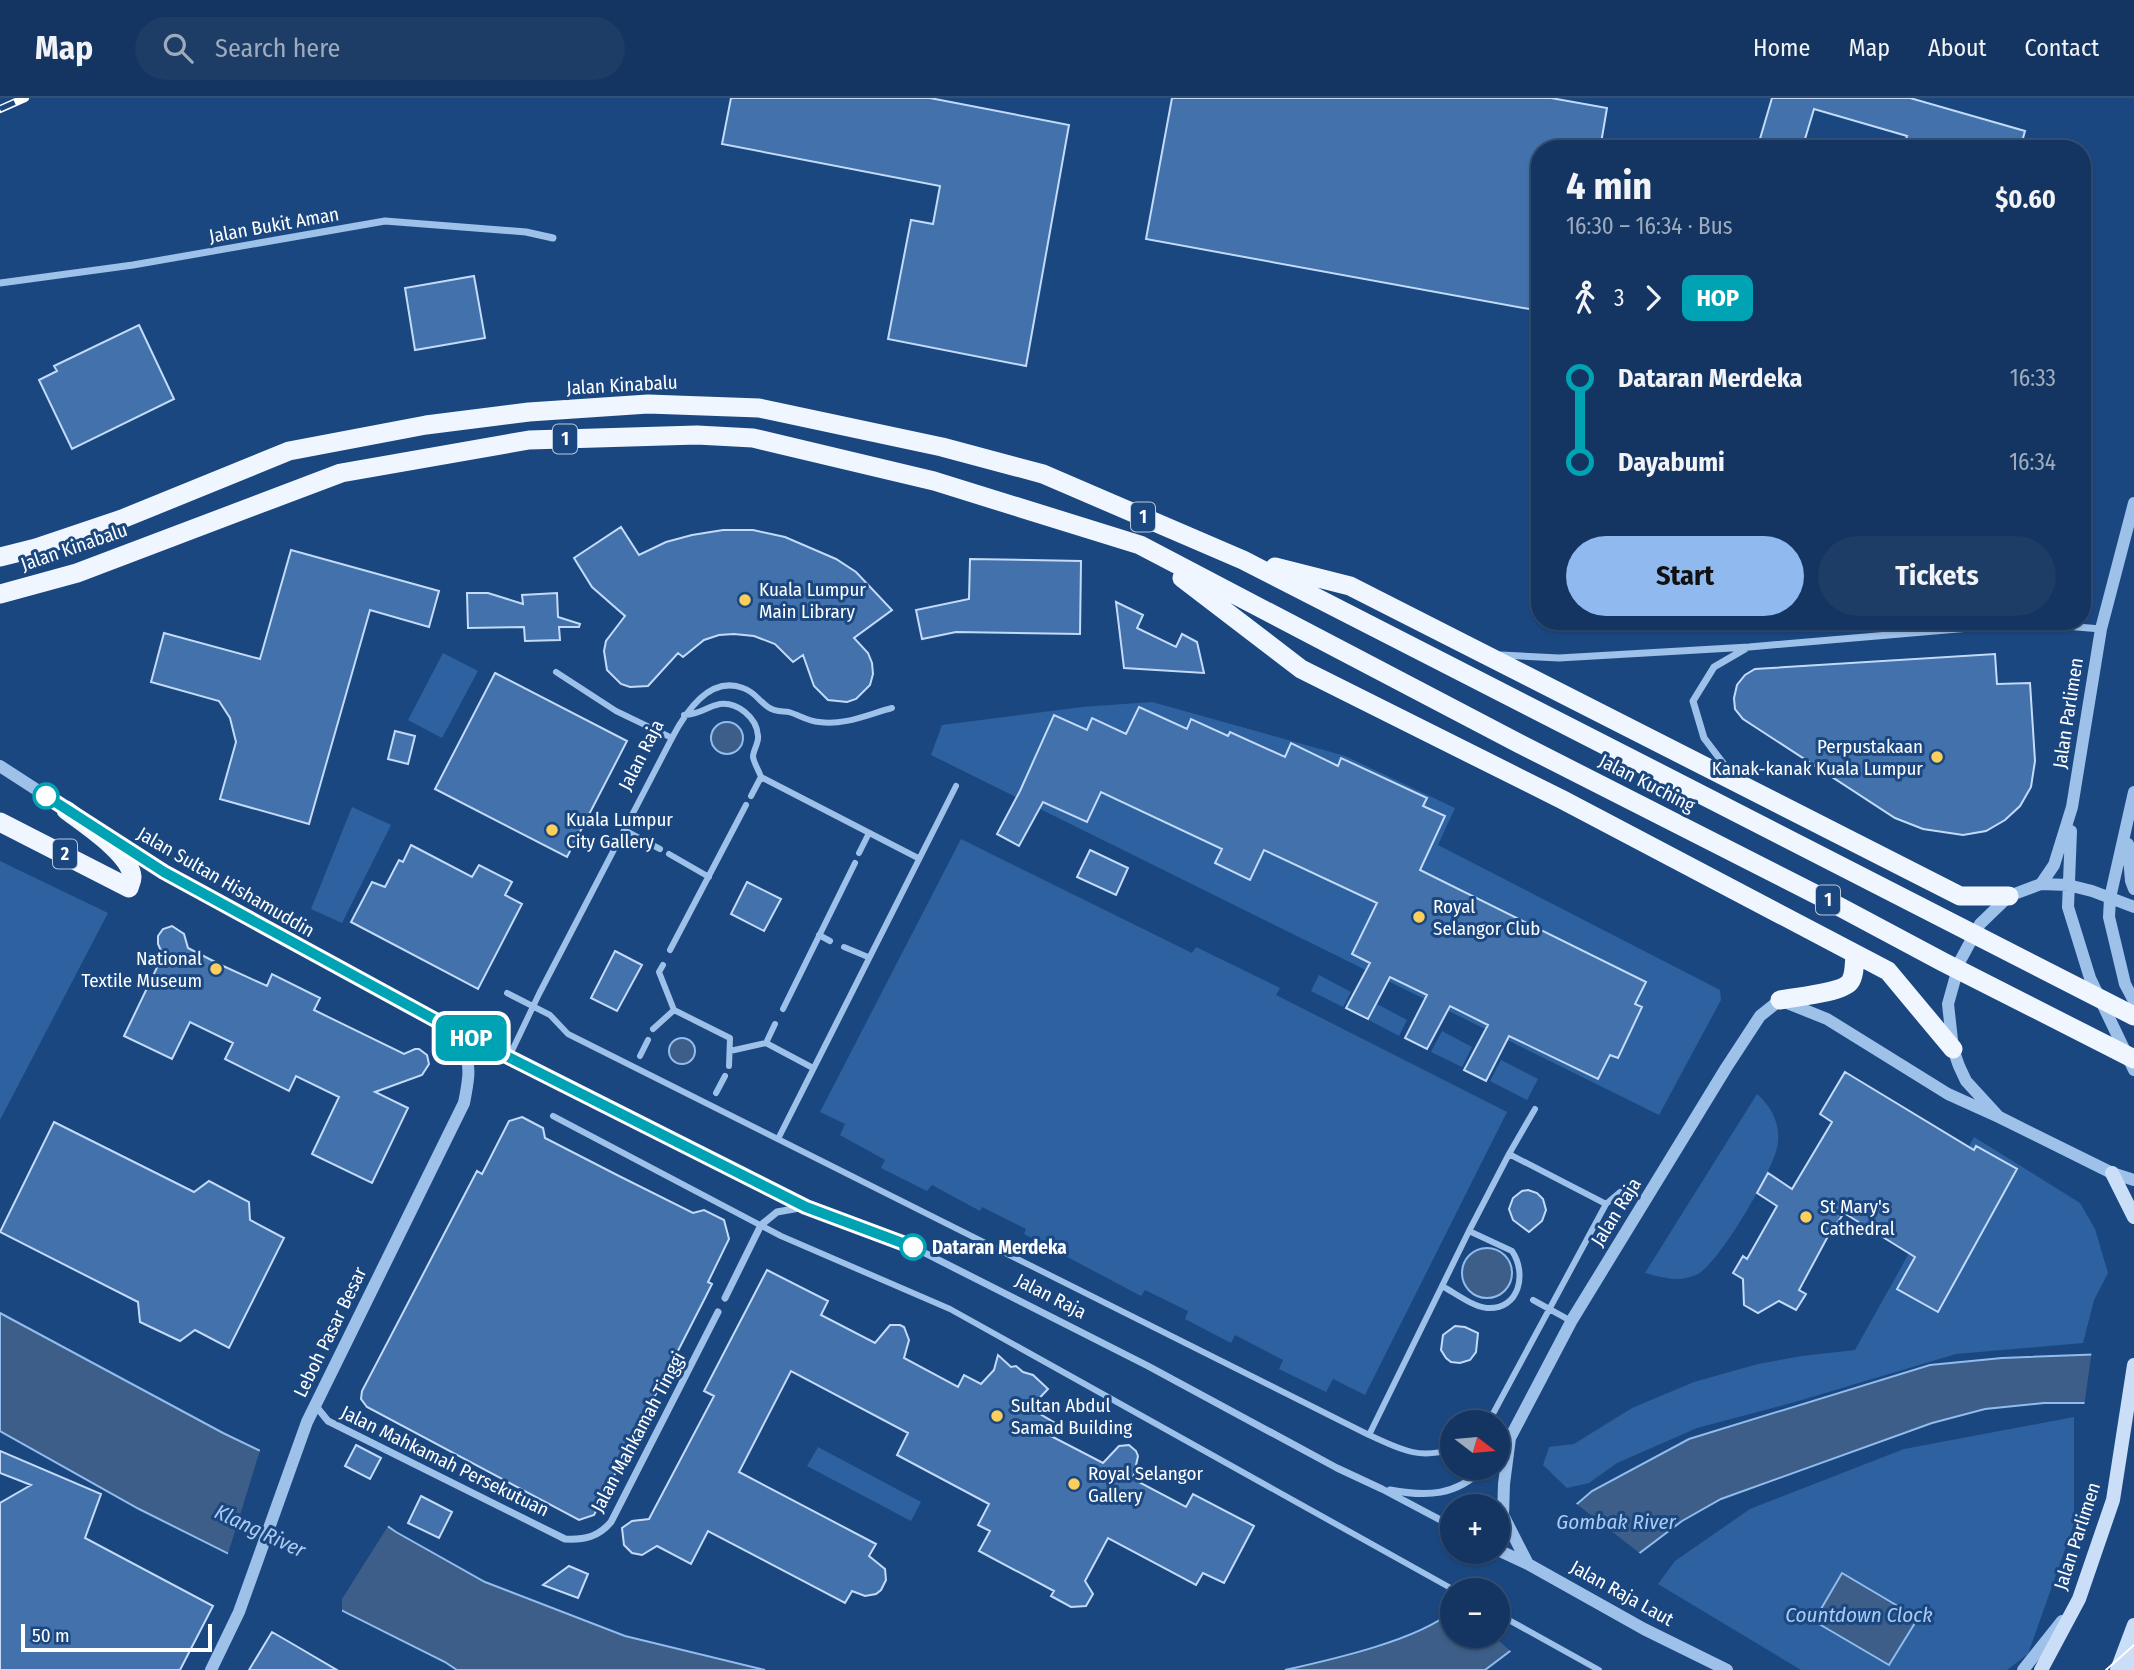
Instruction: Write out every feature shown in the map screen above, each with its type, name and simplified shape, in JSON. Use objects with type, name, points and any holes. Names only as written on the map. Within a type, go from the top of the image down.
[{"type":"highway","name":"Jalan Kinabalu","points":[[0,556],[36,548],[122,519],[289,451],[426,425],[529,412],[661,404],[759,408],[942,447],[1043,474],[1243,560]]},
{"type":"highway","name":"Jalan Kinabalu","points":[[0,594],[77,573],[341,473],[529,440],[697,435],[753,438],[934,481],[1140,545]]},
{"type":"highway","name":"Jalan Kuching","points":[[1140,545],[1520,744],[2134,1059]]},
{"type":"highway","points":[[1140,545],[1301,669],[1563,800],[1895,977],[1953,1049]]},
{"type":"highway","name":"Jalan Kuching","points":[[1243,560],[2134,1016]]},
{"type":"highway","points":[[1243,560],[1350,586],[1960,896],[2009,896]]},
{"type":"highway","name":"2","points":[[0,822],[129,888],[132,876],[117,852],[66,810]]},
{"type":"highway","points":[[1780,1000],[1840,989],[1850,983],[1854,973],[1854,955]]},
{"type":"main road","points":[[2112,1173],[2134,1217]]},
{"type":"main road","name":"Jalan Parlimen","points":[[2041,1670],[2079,1599],[2113,1500],[2134,1365]]},
{"type":"main road","points":[[2118,1670],[2134,1625]]},
{"type":"main road","points":[[2130,1670],[2134,1653]]},
{"type":"street","name":"Jalan Bukit Aman","points":[[0,283],[133,265],[386,221],[526,232],[553,237]]},
{"type":"street","name":"Jalan Parlimen","points":[[2134,503],[2101,629],[2072,807],[2068,884],[2068,907],[2090,978],[2134,1070]]},
{"type":"street","points":[[2091,628],[2101,629]]},
{"type":"street","points":[[1489,655],[1559,658],[1749,647],[1947,630]]},
{"type":"street","points":[[1737,781],[1704,738],[1693,701],[1714,667],[1749,647]]},
{"type":"street","points":[[556,672],[616,711],[672,738]]},
{"type":"street","name":"Jalan Raja","points":[[509,1057],[684,715],[709,691],[731,685],[744,688],[778,712],[789,712],[820,723],[839,723],[892,708]]},
{"type":"street","points":[[684,715],[699,714],[708,708],[726,704],[744,711],[752,719],[758,736],[753,755],[761,777],[918,858]]},
{"type":"street","name":"Jalan Sultan Hishamuddin","points":[[0,766],[164,872],[439,1022]]},
{"type":"street","points":[[751,796],[761,777]]},
{"type":"street","points":[[778,1139],[956,786]]},
{"type":"street","points":[[2134,792],[2110,898],[2109,917],[2125,984],[2134,1001]]},
{"type":"street","points":[[670,950],[746,805]]},
{"type":"street","name":"Jalan Parlimen","points":[[2041,884],[2054,865],[2072,807]]},
{"type":"street","points":[[2128,823],[2127,850],[2134,889]]},
{"type":"street","points":[[624,830],[660,849]]},
{"type":"street","points":[[859,853],[869,833]]},
{"type":"street","points":[[669,854],[709,877]]},
{"type":"street","points":[[783,1009],[855,863]]},
{"type":"street","points":[[1998,1117],[1966,1081],[1953,1049],[1948,1003],[1960,961],[1980,924],[2009,896],[2041,884],[2068,884],[2134,907]]},
{"type":"street","points":[[819,935],[830,940]]},
{"type":"street","points":[[844,947],[868,957]]},
{"type":"street","points":[[663,965],[659,972],[674,1010],[730,1038],[729,1066]]},
{"type":"street","points":[[507,993],[550,1015],[568,1034],[638,1062],[709,1105],[1369,1435],[1398,1448],[1423,1455],[1440,1453]]},
{"type":"street","points":[[1780,1000],[1827,1019],[1948,1094],[2112,1173],[2134,1180]]},
{"type":"street","name":"Jalan Raja","points":[[1510,1438],[1571,1322],[1733,1057],[1760,1016],[1780,1000]]},
{"type":"street","points":[[653,1029],[674,1010]]},
{"type":"street","name":"Jalan Raja","points":[[439,1022],[806,1207],[913,1247],[1148,1366],[1336,1468],[1440,1520]]},
{"type":"street","name":"Leboh Pasar Besar","points":[[211,1670],[235,1623],[315,1405],[464,1103],[471,1071],[463,1048],[439,1022]]},
{"type":"street","points":[[766,1043],[775,1024]]},
{"type":"street","points":[[638,1062],[648,1040]]},
{"type":"street","points":[[730,1051],[766,1043],[813,1068]]},
{"type":"street","points":[[709,1105],[725,1076]]},
{"type":"street","points":[[1369,1435],[1469,1231],[1535,1109]]},
{"type":"street","points":[[553,1115],[761,1225],[950,1309],[1440,1582]]},
{"type":"street","points":[[1509,1154],[1606,1204]]},
{"type":"street","points":[[1495,1410],[1606,1204],[1620,1192]]},
{"type":"street","points":[[725,1298],[761,1225],[777,1212],[806,1207]]},
{"type":"street","points":[[1442,1286],[1486,1308],[1501,1305],[1512,1298],[1520,1283],[1521,1270],[1513,1251],[1469,1231]]},
{"type":"street","points":[[1533,1300],[1571,1322]]},
{"type":"street","name":"Jalan Mahkamah Tinggi","points":[[565,1539],[581,1540],[594,1536],[611,1522],[718,1312]]},
{"type":"street","name":"Jalan Mahkamah Persekutuan","points":[[315,1405],[328,1421],[565,1539]]},
{"type":"street","name":"Jalan Raja","points":[[1382,1489],[1415,1495],[1458,1489],[1471,1480]]},
{"type":"street","points":[[1504,1480],[1503,1515],[1528,1564]]},
{"type":"street","name":"Jalan Raja Laut","points":[[1510,1556],[1644,1629],[1727,1670]]},
{"type":"street","points":[[2024,1670],[2079,1599]]},
{"type":"street","points":[[1510,1621],[1600,1670]]},
{"type":"shaded area","points":[[443,653],[478,671],[442,738],[408,720]]},
{"type":"shaded area","name":"Royal Selangor Club","points":[[1152,702],[1345,756],[1455,808],[1438,845],[1720,990],[1721,1000],[1659,1115],[931,755],[942,725],[1082,707]]},
{"type":"shaded area","points":[[352,807],[391,825],[342,923],[311,909]]},
{"type":"shaded area","points":[[961,839],[1192,953],[1196,947],[1280,988],[1276,995],[1507,1112],[1365,1395],[1333,1379],[1326,1392],[1279,1369],[1283,1360],[1235,1335],[1231,1343],[1185,1319],[1188,1311],[1145,1290],[1141,1296],[1024,1234],[1026,1229],[982,1207],[980,1211],[932,1185],[927,1191],[881,1168],[885,1160],[840,1135],[845,1124],[820,1112]]},
{"type":"shaded area","points":[[0,861],[108,913],[0,1120]]},
{"type":"shaded area","points":[[1319,975],[1351,992],[1343,1007],[1311,991]]},
{"type":"shaded area","points":[[1377,1004],[1407,1020],[1399,1036],[1369,1020]]},
{"type":"shaded area","points":[[1442,1031],[1472,1047],[1462,1067],[1431,1052]]},
{"type":"shaded area","points":[[1501,1060],[1538,1079],[1527,1100],[1490,1081]]},
{"type":"shaded area","points":[[1757,1094],[1774,1115],[1778,1142],[1768,1171],[1746,1213],[1719,1252],[1698,1274],[1678,1279],[1645,1273]]},
{"type":"shaded area","points":[[1974,1137],[2080,1203],[2095,1229],[2108,1273],[2094,1300],[2083,1343],[1956,1354],[1697,1428],[1617,1463],[1589,1483],[1567,1488],[1543,1465],[1549,1447],[1574,1444],[1632,1408],[1694,1382],[1758,1364],[1855,1350]]},
{"type":"shaded area","points":[[2074,1417],[2074,1524],[2028,1654],[2007,1670],[1801,1670],[1658,1584],[1675,1561],[1750,1509],[1904,1449]]},
{"type":"shaded area","points":[[818,1447],[921,1502],[911,1521],[807,1466]]},
{"type":"water","points":[[727,722],[738,727],[743,738],[738,749],[727,754],[716,749],[711,738],[716,727]]},
{"type":"water","points":[[682,1038],[692,1041],[695,1051],[692,1061],[682,1064],[672,1061],[669,1051],[672,1041]]},
{"type":"water","points":[[1487,1248],[1505,1255],[1512,1273],[1505,1291],[1487,1298],[1469,1291],[1462,1273],[1469,1255]]},
{"type":"water","name":"Klang River","points":[[0,1313],[223,1433],[321,1480],[396,1532],[485,1582],[625,1636],[765,1670],[457,1670],[139,1509],[0,1431]]},
{"type":"water","name":"Gombak River","points":[[2134,1353],[2134,1403],[2044,1403],[1985,1409],[1932,1423],[1721,1499],[1682,1521],[1485,1670],[1285,1670],[1397,1640],[1440,1619],[1440,1648],[1510,1648],[1510,1578],[1491,1578],[1592,1491],[1689,1439],[1930,1365],[2002,1358]]},
{"type":"water","name":"Countdown Clock","points":[[1842,1573],[1918,1618],[1889,1665],[1814,1621]]},
{"type":"pier","points":[[2134,1349],[2134,1407],[2084,1407],[2092,1350]]},
{"type":"pier","points":[[261,1447],[323,1477],[390,1523],[342,1599],[342,1613],[227,1557]]},
{"type":"pier","points":[[1574,1502],[1642,1555],[1514,1654],[1507,1648],[1510,1648],[1510,1578],[1488,1578],[1504,1564],[1510,1564],[1510,1558]]},
{"type":"building","points":[[731,98],[930,98],[1069,125],[1026,366],[888,339],[911,220],[933,224],[940,186],[722,144]]},
{"type":"building","points":[[1172,98],[1551,98],[1607,108],[1602,140],[1531,140],[1531,309],[1146,239]]},
{"type":"building","points":[[1772,98],[1910,98],[2025,131],[2022,140],[1906,140],[1907,136],[1814,109],[1805,140],[1760,140]]},
{"type":"building","points":[[474,276],[485,338],[415,350],[405,288]]},
{"type":"building","points":[[139,325],[174,399],[72,449],[39,380],[57,371],[54,366]]},
{"type":"building","name":"Kuala Lumpur Main Library","points":[[621,527],[639,555],[666,542],[692,535],[723,530],[753,530],[785,537],[836,559],[856,572],[892,610],[854,638],[868,653],[872,663],[870,685],[856,699],[847,702],[828,700],[814,686],[803,655],[793,662],[775,644],[754,636],[734,634],[704,640],[683,657],[678,653],[648,686],[630,687],[621,684],[607,670],[604,651],[606,641],[625,616],[592,587],[574,558]]},
{"type":"building","points":[[291,550],[439,591],[429,627],[370,610],[309,824],[220,799],[236,742],[230,718],[219,701],[151,682],[164,633],[260,659]]},
{"type":"building","points":[[970,559],[1081,561],[1080,634],[956,632],[922,639],[916,610],[969,599]]},
{"type":"building","points":[[467,593],[488,593],[523,604],[522,595],[557,593],[558,617],[580,624],[579,627],[559,627],[560,640],[525,641],[524,627],[468,628]]},
{"type":"building","points":[[1116,602],[1143,615],[1137,628],[1176,647],[1182,634],[1197,642],[1204,673],[1124,668]]},
{"type":"building","points":[[1995,654],[1997,684],[2030,683],[2035,761],[2031,787],[2020,806],[2005,820],[1986,831],[1963,835],[1923,829],[1895,818],[1743,719],[1735,709],[1737,685],[1745,675],[1755,669]]},
{"type":"building","points":[[495,673],[627,741],[567,857],[435,789]]},
{"type":"building","name":"Royal Selangor Club","points":[[1139,707],[1187,729],[1191,719],[1228,736],[1230,732],[1285,757],[1291,743],[1338,766],[1341,758],[1427,798],[1423,806],[1445,816],[1420,870],[1646,982],[1635,1004],[1642,1007],[1618,1058],[1610,1055],[1598,1079],[1509,1036],[1486,1081],[1464,1070],[1488,1025],[1450,1006],[1427,1049],[1405,1038],[1427,995],[1390,977],[1368,1019],[1346,1008],[1370,963],[1352,954],[1377,903],[1264,850],[1250,880],[1215,863],[1222,849],[1101,792],[1087,822],[1043,802],[1019,846],[997,834],[1020,791],[1054,715],[1087,730],[1092,718],[1126,734]]},
{"type":"building","points":[[395,731],[415,736],[408,764],[388,759]]},
{"type":"building","points":[[411,845],[472,877],[479,865],[512,882],[505,895],[522,904],[478,989],[351,922],[372,882],[385,887],[399,860],[403,862]]},
{"type":"building","points":[[1090,850],[1128,868],[1116,895],[1077,877]]},
{"type":"building","points":[[747,882],[781,899],[764,931],[731,914]]},
{"type":"building","points":[[172,926],[184,934],[188,948],[221,965],[267,986],[272,974],[320,998],[314,1010],[404,1054],[419,1049],[427,1055],[429,1064],[422,1075],[375,1092],[408,1108],[372,1183],[312,1154],[339,1097],[296,1076],[289,1091],[225,1059],[233,1043],[190,1022],[172,1059],[124,1036],[163,955],[158,936],[163,929]]},
{"type":"building","points":[[615,951],[642,965],[617,1011],[591,998]]},
{"type":"building","points":[[1845,1072],[1974,1150],[1976,1146],[2017,1169],[1938,1312],[1897,1289],[1915,1257],[1844,1213],[1799,1290],[1806,1294],[1796,1310],[1779,1301],[1758,1313],[1744,1305],[1743,1279],[1733,1273],[1743,1256],[1747,1259],[1777,1206],[1757,1193],[1768,1173],[1792,1189],[1832,1122],[1820,1114]]},
{"type":"building","points":[[522,1117],[543,1128],[545,1138],[619,1176],[693,1213],[704,1210],[724,1220],[729,1239],[708,1282],[712,1284],[594,1515],[579,1520],[367,1407],[361,1399],[362,1391],[477,1171],[482,1174],[509,1121]]},
{"type":"building","points":[[54,1122],[194,1192],[209,1181],[249,1202],[250,1220],[284,1238],[229,1348],[195,1330],[180,1341],[140,1322],[138,1302],[0,1232]]},
{"type":"building","points":[[1528,1190],[1543,1199],[1546,1210],[1542,1221],[1529,1232],[1513,1220],[1509,1209],[1513,1198]]},
{"type":"building","name":"Sultan Abdul Samad Building","points":[[767,1270],[828,1301],[821,1315],[875,1343],[890,1325],[904,1327],[909,1340],[904,1358],[958,1387],[964,1375],[981,1384],[994,1370],[998,1355],[1011,1367],[1016,1366],[1033,1375],[1048,1389],[1030,1408],[1055,1423],[1049,1435],[1103,1463],[1119,1446],[1129,1445],[1138,1456],[1133,1479],[1186,1507],[1193,1494],[1254,1526],[1224,1583],[1203,1573],[1196,1585],[1108,1538],[1085,1581],[1093,1594],[1086,1606],[1071,1607],[1051,1596],[1054,1591],[979,1551],[990,1531],[978,1525],[989,1504],[897,1455],[908,1433],[791,1371],[739,1472],[876,1544],[869,1556],[885,1569],[886,1580],[881,1590],[865,1596],[852,1591],[845,1603],[708,1531],[691,1564],[657,1546],[642,1555],[632,1553],[624,1545],[622,1528],[632,1521],[649,1519],[714,1396],[704,1391]]},
{"type":"building","points":[[1455,1326],[1478,1333],[1476,1352],[1470,1360],[1460,1363],[1451,1362],[1441,1350],[1443,1335]]},
{"type":"building","points":[[356,1445],[381,1458],[370,1479],[345,1466]]},
{"type":"building","points":[[0,1451],[101,1494],[85,1538],[213,1606],[180,1670],[0,1670],[0,1503],[31,1485],[0,1473]]},
{"type":"building","points":[[421,1496],[452,1512],[439,1538],[408,1523]]},
{"type":"building","points":[[569,1566],[588,1574],[578,1598],[543,1585]]},
{"type":"building","points":[[272,1632],[291,1643],[337,1670],[249,1670]]},
{"type":"tram line","points":[[2106,1670],[2134,1645]]},
{"type":"railway","points":[[0,109],[25,98]]},
{"type":"bus line","name":"HOP","points":[[46,796],[164,872],[439,1022],[806,1207],[913,1247]]},
{"type":"place","name":"Kuala Lumpur Main Library","points":[[745,600]]},
{"type":"place","name":"Perpustakaan Kanak-kanak Kuala Lumpur","points":[[1937,757]]},
{"type":"place","name":"Kuala Lumpur City Gallery","points":[[552,830]]},
{"type":"place","name":"Royal Selangor Club","points":[[1419,917]]},
{"type":"place","name":"National Textile Museum","points":[[216,969]]},
{"type":"place","name":"St Mary's Cathedral","points":[[1806,1217]]},
{"type":"place","name":"Dataran Merdeka","points":[[913,1247]]},
{"type":"place","name":"Sultan Abdul Samad Building","points":[[997,1416]]},
{"type":"place","name":"Royal Selangor Gallery","points":[[1074,1484]]}]
